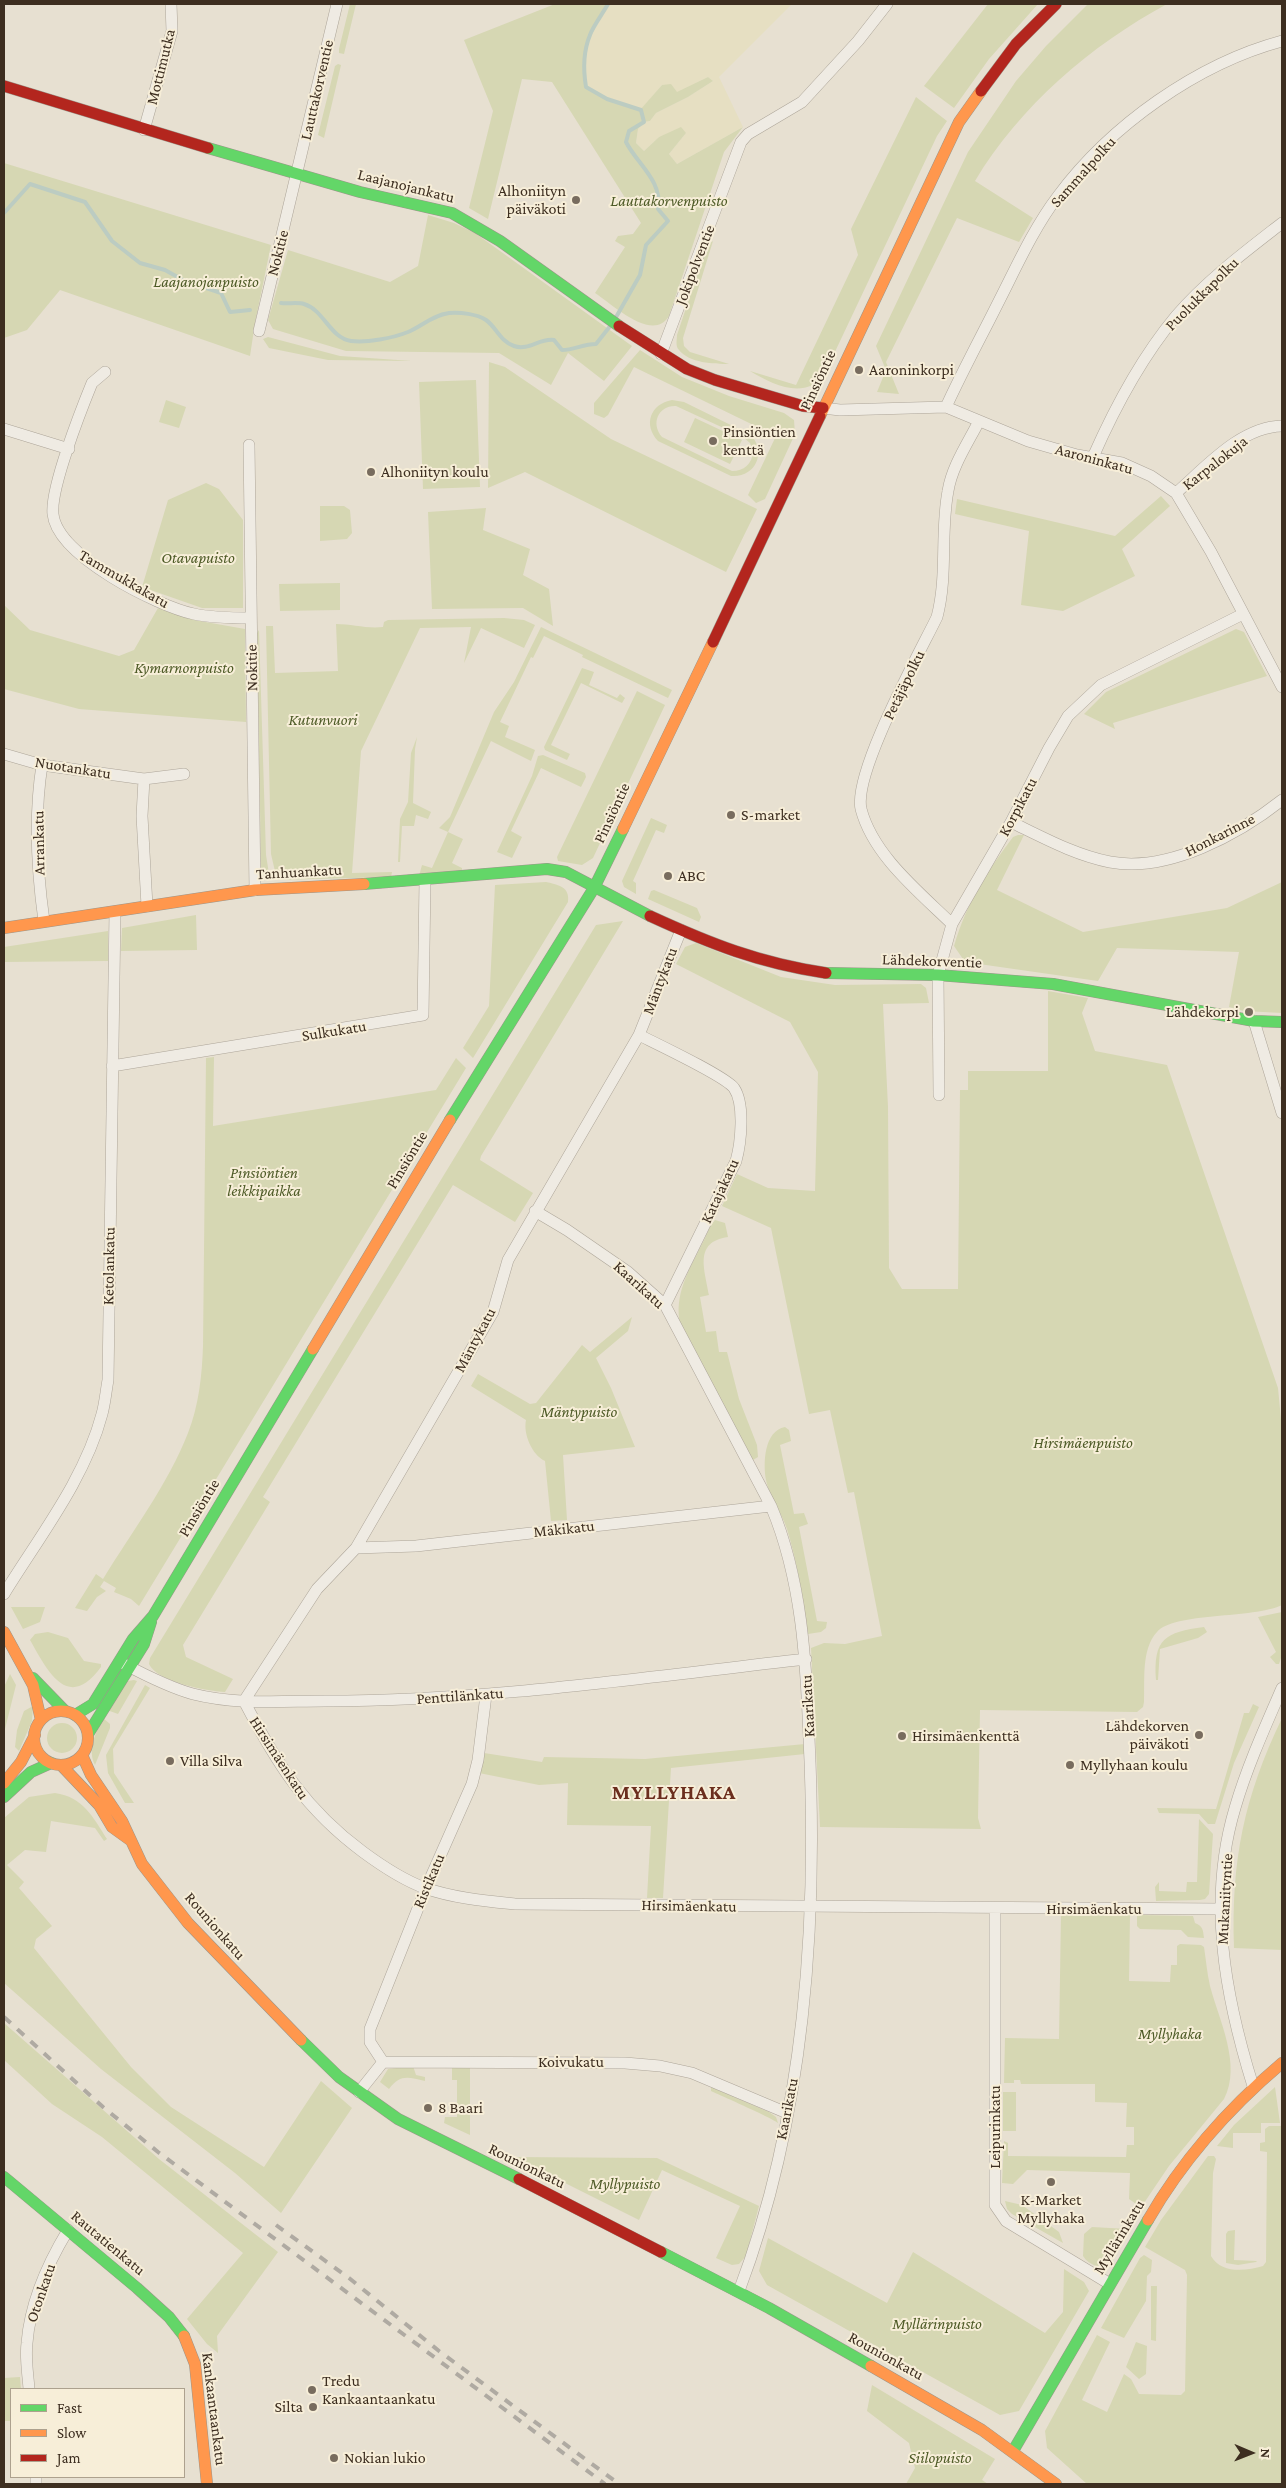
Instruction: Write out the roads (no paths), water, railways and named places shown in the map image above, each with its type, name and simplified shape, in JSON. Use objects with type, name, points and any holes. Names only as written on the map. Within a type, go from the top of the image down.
[{"type":"main road","name":"Pinsiöntie","points":[[70,1713],[92,1704],[133,1639],[153,1616],[419,1171],[594,888],[696,679],[959,122],[1016,44],[1056,4]]},
{"type":"main road","name":"Laajanojankatu","points":[[4,86],[297,175],[360,192],[452,213],[500,241],[661,354],[687,368],[715,380],[803,406],[823,408]]},
{"type":"main road","name":"Tanhuankatu","points":[[4,928],[255,890],[425,881],[547,869],[566,872],[594,888]]},
{"type":"main road","name":"Lähdekorventie","points":[[594,888],[681,930],[762,962],[815,973],[938,974],[1053,984],[1254,1021],[1282,1022]]},
{"type":"main road","name":"Pinsiöntie","points":[[88,1734],[144,1644],[153,1616]]},
{"type":"main road","points":[[4,1632],[30,1676],[38,1699],[41,1720],[21,1762],[4,1783]]},
{"type":"main road","points":[[4,1796],[30,1771],[38,1766],[69,1764],[82,1755],[88,1742],[86,1726],[30,1676]]},
{"type":"main road","points":[[41,1720],[56,1711],[70,1713]]},
{"type":"main road","points":[[34,1735],[38,1752],[56,1764]]},
{"type":"main road","name":"Rounionkatu","points":[[82,1755],[91,1775],[122,1821],[130,1840],[154,1880],[214,1952],[276,2016],[339,2076],[359,2092],[398,2119],[739,2291],[982,2430],[1013,2450],[1056,2484]]},
{"type":"main road","name":"Rounionkatu","points":[[56,1764],[99,1805],[112,1827],[130,1840]]},
{"type":"main road","name":"Myllärinkatu","points":[[1013,2450],[1144,2224],[1179,2173],[1254,2086],[1282,2063]]},
{"type":"main road","name":"Rautatienkatu","points":[[4,2177],[169,2317],[186,2339]]},
{"type":"main road","name":"Kankaantaankatu","points":[[186,2339],[195,2364],[207,2484]]},
{"type":"street","name":"Mottimutka","points":[[144,130],[172,31],[171,4]]},
{"type":"street","name":"Lauttakorventie","points":[[297,175],[336,4]]},
{"type":"street","name":"Jokipolventie","points":[[661,354],[741,142],[748,134],[802,102],[858,41],[887,4]]},
{"type":"street","name":"Sammalpolku","points":[[946,407],[1026,246],[1058,196],[1094,155],[1138,115],[1175,88],[1222,62],[1282,41]]},
{"type":"street","name":"Nokitie","points":[[259,331],[297,175]]},
{"type":"street","name":"Puolukkapolku","points":[[1093,457],[1139,366],[1177,315],[1216,276],[1282,223]]},
{"type":"street","name":"Tammukkakatu","points":[[105,372],[92,383],[54,494],[53,515],[60,534],[81,557],[163,604],[194,614],[251,618]]},
{"type":"street","name":"Aaroninkatu","points":[[823,408],[840,410],[946,407],[1028,441],[1122,463],[1151,476],[1176,493],[1211,552],[1282,687]]},
{"type":"street","name":"Petäjäpolku","points":[[952,924],[911,884],[880,847],[870,831],[861,807],[861,788],[874,748],[937,617],[945,573],[948,489],[954,471],[979,420]]},
{"type":"street","name":"Karpalokuja","points":[[1176,493],[1207,464],[1242,439],[1272,426],[1282,426]]},
{"type":"street","points":[[4,429],[69,449]]},
{"type":"street","name":"Nokitie","points":[[250,445],[255,890]]},
{"type":"street","name":"Korpikatu","points":[[939,1095],[938,974],[952,924],[1011,822],[1049,748],[1068,716],[1101,686],[1243,614]]},
{"type":"street","name":"Nuotankatu","points":[[4,754],[42,765],[144,779],[184,774]]},
{"type":"street","name":"Arrankatu","points":[[42,765],[38,793],[40,892],[44,921]]},
{"type":"street","points":[[144,779],[142,816],[147,906]]},
{"type":"street","name":"Honkarinne","points":[[1011,822],[1074,853],[1112,862],[1148,863],[1184,855],[1225,837],[1282,800]]},
{"type":"street","name":"Sulkukatu","points":[[112,1066],[423,1016],[425,881]]},
{"type":"street","name":"Ketolankatu","points":[[4,1594],[78,1474],[92,1445],[102,1413],[108,1380],[115,912]]},
{"type":"street","name":"Mäntykatu","points":[[244,1701],[317,1590],[356,1548],[493,1312],[508,1260],[534,1211],[639,1035],[681,930]]},
{"type":"street","points":[[1254,1021],[1282,1113]]},
{"type":"street","name":"Katajakatu","points":[[639,1035],[729,1082],[739,1099],[740,1108],[740,1142],[736,1161],[665,1306]]},
{"type":"street","name":"Kaarikatu","points":[[534,1211],[567,1230],[613,1262],[665,1306],[771,1506],[782,1532],[791,1565],[806,1659],[813,1806],[810,1907],[800,2043],[765,2212],[739,2291]]},
{"type":"street","name":"Mäkikatu","points":[[356,1548],[416,1546],[771,1506]]},
{"type":"street","name":"Penttilänkatu","points":[[119,1661],[193,1694],[244,1701],[379,1701],[486,1695],[806,1659]]},
{"type":"street","name":"Mukaniityntie","points":[[1254,2086],[1229,1997],[1222,1953],[1221,1909],[1223,1872],[1234,1810],[1257,1746],[1282,1688]]},
{"type":"street","name":"Ristikatu","points":[[383,2062],[370,2042],[370,2029],[426,1888],[472,1784],[481,1745],[486,1695]]},
{"type":"street","name":"Hirsimäenkatu","points":[[244,1701],[286,1775],[300,1795],[330,1826],[389,1870],[426,1888],[483,1900],[515,1904],[1221,1909]]},
{"type":"street","name":"Leipurinkatu","points":[[995,1908],[995,2205],[1006,2220],[1110,2284]]},
{"type":"street","name":"Koivukatu","points":[[383,2062],[571,2061],[660,2066],[692,2074],[787,2113]]},
{"type":"street","points":[[359,2092],[383,2062]]},
{"type":"street","name":"Otonkatu","points":[[29,2388],[27,2344],[32,2311],[43,2281],[68,2230]]},
{"type":"waterway","points":[[608,4],[591,32],[586,48],[584,67],[586,87],[607,99],[641,110],[644,122],[629,131],[626,142],[653,181],[659,199],[658,209],[668,221],[646,245],[640,275],[615,319]]},
{"type":"waterway","points":[[4,213],[30,184],[85,202],[112,241],[140,263],[165,270],[183,280],[221,293],[230,312],[250,310]]},
{"type":"waterway","points":[[281,303],[302,303],[311,307],[332,330],[344,339],[351,341],[380,339],[402,334],[443,314],[458,313],[478,316],[486,320],[502,338],[514,346],[524,347],[554,340],[562,350],[596,344],[611,325]]},
{"type":"railway","points":[[4,2017],[103,2107],[158,2152],[605,2484]]},
{"type":"railway","points":[[276,2225],[349,2278],[439,2351],[619,2484]]},
{"type":"place","name":"Alhoniityn päiväkoti","points":[[576,200]]},
{"type":"place","name":"Aaroninkorpi","points":[[859,370]]},
{"type":"place","name":"Pinsiöntien kenttä","points":[[713,441]]},
{"type":"place","name":"Alhoniityn koulu","points":[[371,472]]},
{"type":"place","name":"S-market","points":[[731,815]]},
{"type":"place","name":"ABC","points":[[668,876]]},
{"type":"place","name":"Lähdekorpi","points":[[1249,1012]]},
{"type":"place","name":"Lähdekorven päiväkoti","points":[[1199,1735]]},
{"type":"place","name":"Hirsimäenkenttä","points":[[902,1736]]},
{"type":"place","name":"Villa Silva","points":[[170,1761]]},
{"type":"place","name":"Myllyhaan koulu","points":[[1070,1765]]},
{"type":"place","name":"8 Baari","points":[[428,2108]]},
{"type":"place","name":"K-Market Myllyhaka","points":[[1051,2182]]},
{"type":"place","name":"Tredu Kankaantaankatu","points":[[312,2390]]},
{"type":"place","name":"Silta","points":[[313,2407]]},
{"type":"place","name":"Nokian lukio","points":[[334,2458]]},
{"type":"district","name":"MYLLYHAKA","points":[[674,1793]]},
{"type":"park label","name":"Lauttakorvenpuisto","points":[[669,201]]},
{"type":"park label","name":"Laajanojanpuisto","points":[[206,282]]},
{"type":"park label","name":"Otavapuisto","points":[[198,558]]},
{"type":"park label","name":"Kymarnonpuisto","points":[[184,668]]},
{"type":"park label","name":"Kutunvuori","points":[[323,720]]},
{"type":"park label","name":"Pinsiöntien leikkipaikka","points":[[264,1182]]},
{"type":"park label","name":"Mäntypuisto","points":[[579,1412]]},
{"type":"park label","name":"Hirsimäenpuisto","points":[[1083,1443]]},
{"type":"park label","name":"Myllyhaka","points":[[1170,2034]]},
{"type":"park label","name":"Myllypuisto","points":[[625,2184]]},
{"type":"park label","name":"Myllärinpuisto","points":[[937,2324]]},
{"type":"park label","name":"Siilopuisto","points":[[940,2458]]}]
